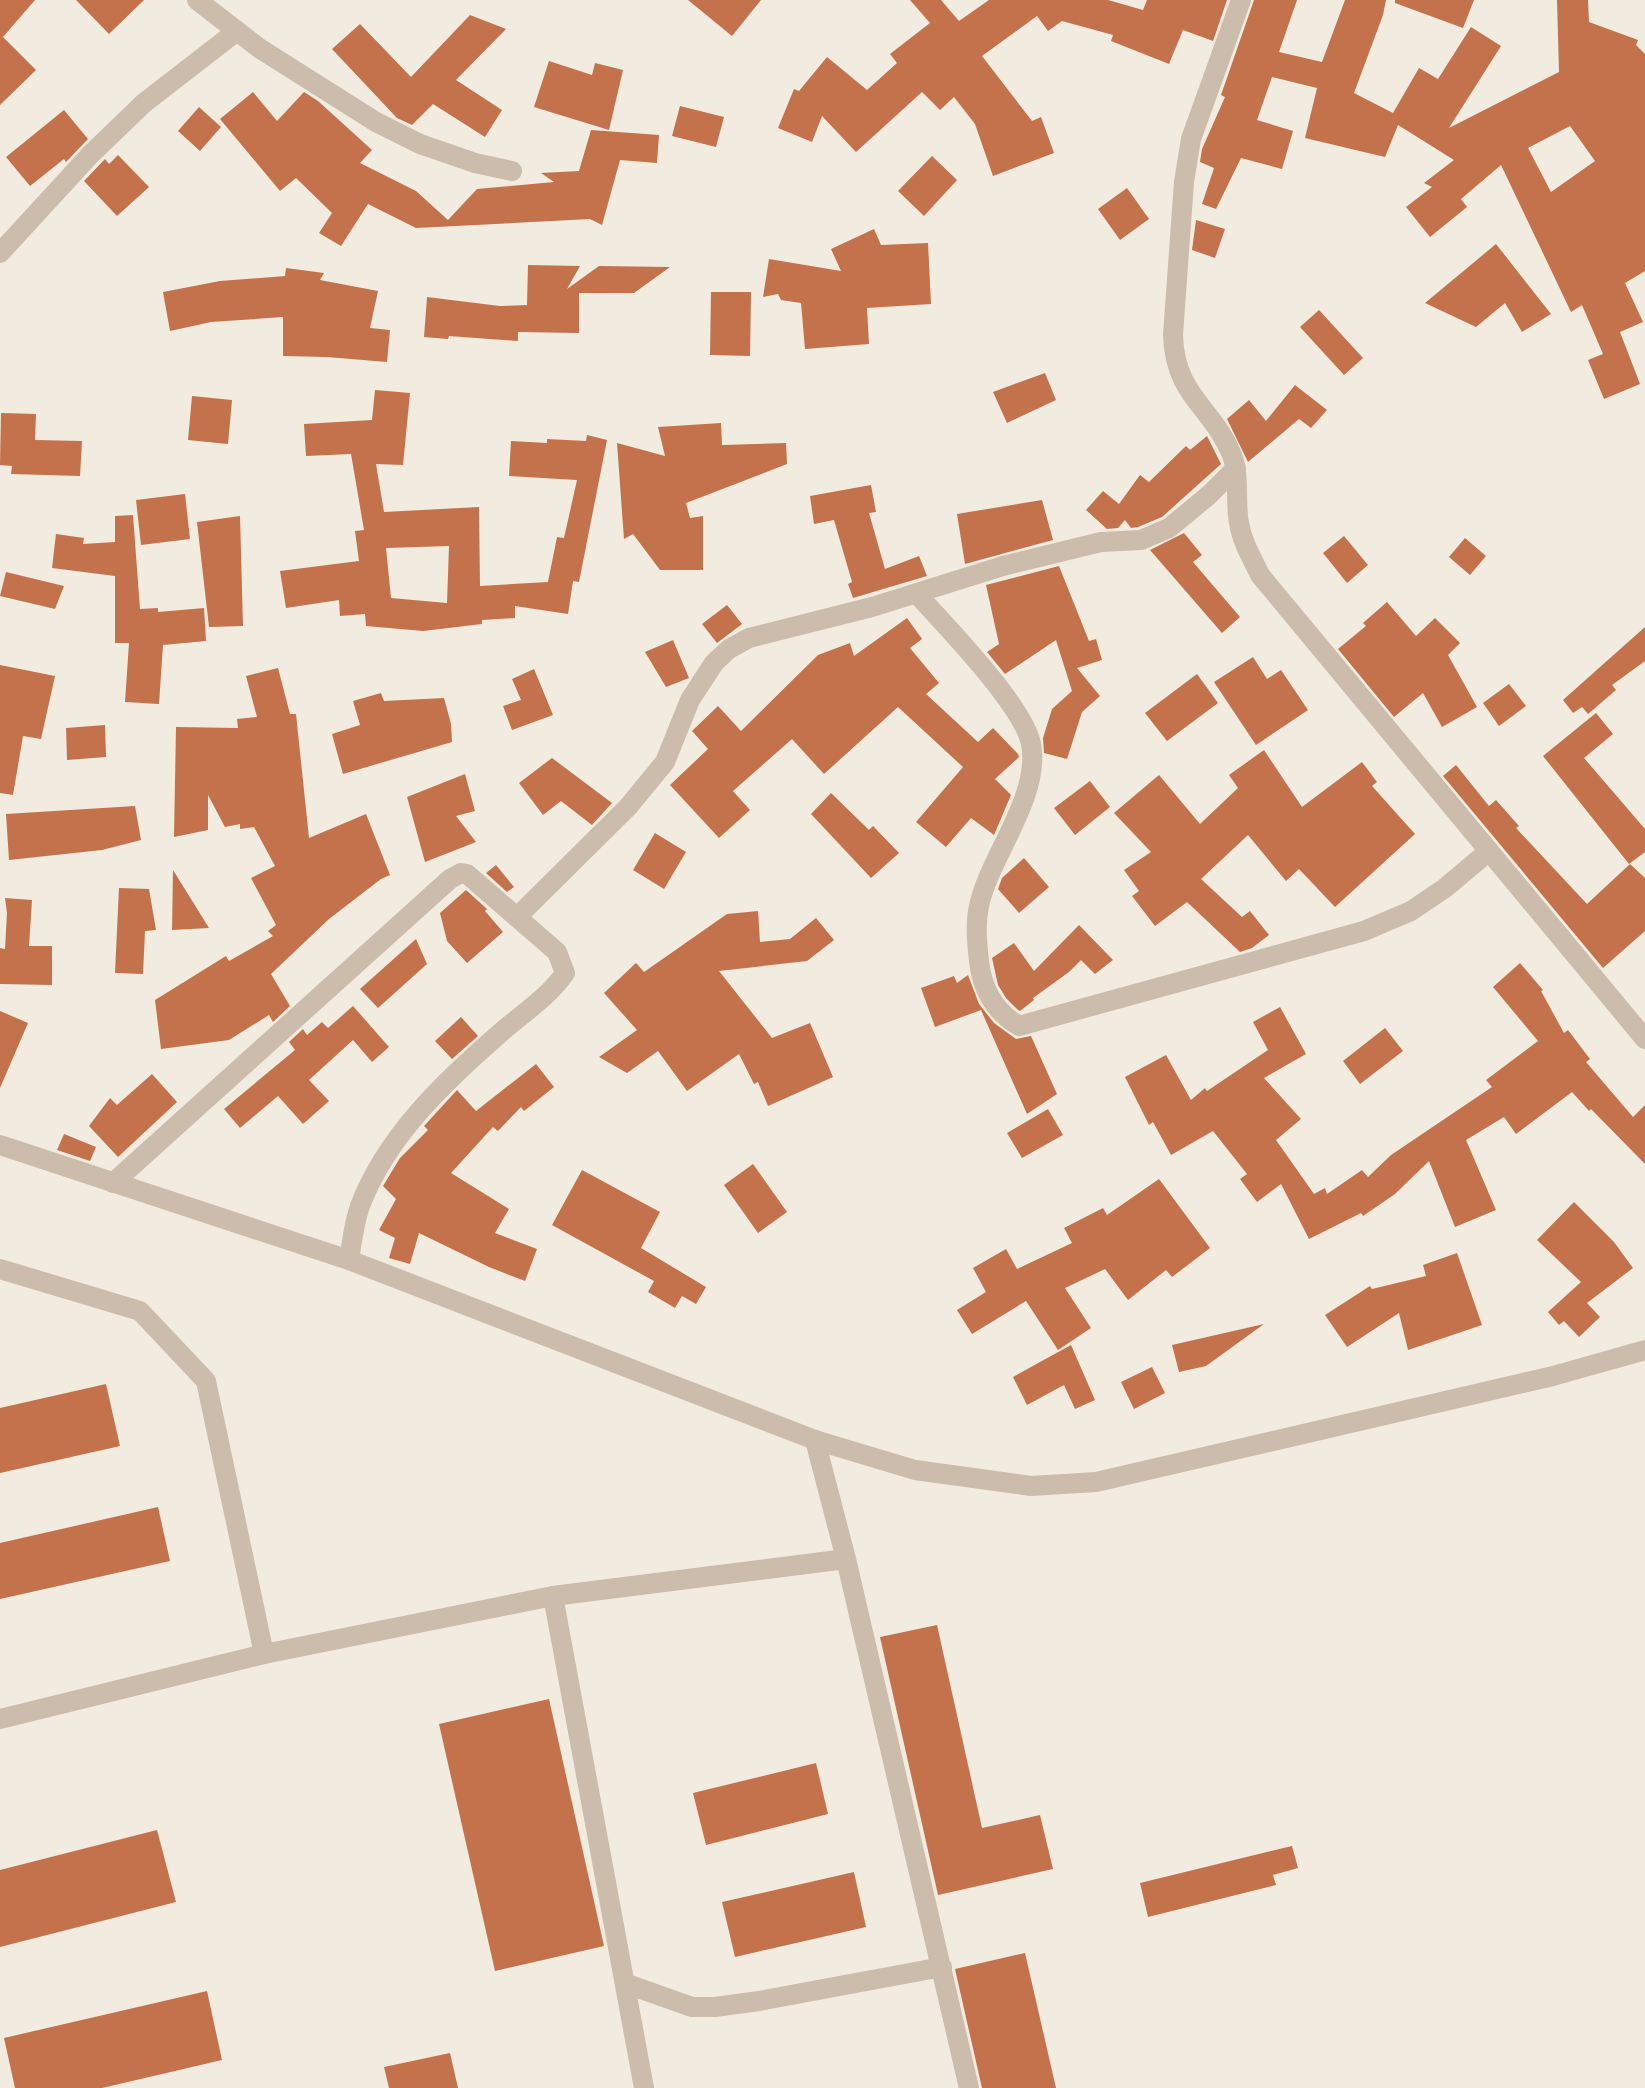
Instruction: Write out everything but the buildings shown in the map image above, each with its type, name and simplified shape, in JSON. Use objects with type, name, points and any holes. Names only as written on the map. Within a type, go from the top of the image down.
[{"type":"street","points":[[197,0],[237,31],[376,122],[420,144],[475,163],[512,171]]},
{"type":"street","points":[[1241,0],[1191,139],[1184,182],[1173,335],[1174,358],[1182,381],[1225,442],[1236,468],[1239,525],[1248,551],[1260,575],[1645,1039]]},
{"type":"street","points":[[0,253],[90,155],[144,103],[237,31]]},
{"type":"street","points":[[517,917],[628,807],[665,762],[690,700],[705,675],[729,649],[749,638],[917,594],[1003,566],[1101,542],[1141,540],[1169,528],[1236,468]]},
{"type":"street","points":[[917,594],[995,682],[1017,714],[1031,743],[1031,766],[1020,811],[987,881],[979,906],[976,938],[980,973],[990,1000],[1005,1018],[1019,1026],[1364,931],[1411,911],[1445,888],[1489,851]]},
{"type":"street","points":[[113,1183],[450,879],[461,873],[471,876],[557,952],[565,973],[556,986],[442,1087],[398,1139],[371,1180],[359,1209],[349,1260]]},
{"type":"street","points":[[0,1145],[349,1260],[815,1440],[915,1470],[1031,1486],[1096,1482],[1553,1376],[1645,1350]]},
{"type":"street","points":[[0,1269],[140,1311],[206,1381],[264,1654]]},
{"type":"street","points":[[815,1440],[846,1559],[969,2088]]},
{"type":"street","points":[[0,1719],[264,1654],[553,1596],[846,1559]]},
{"type":"street","points":[[553,1596],[644,2088]]},
{"type":"street","points":[[627,1984],[692,2007],[715,2007],[942,1967]]}]
